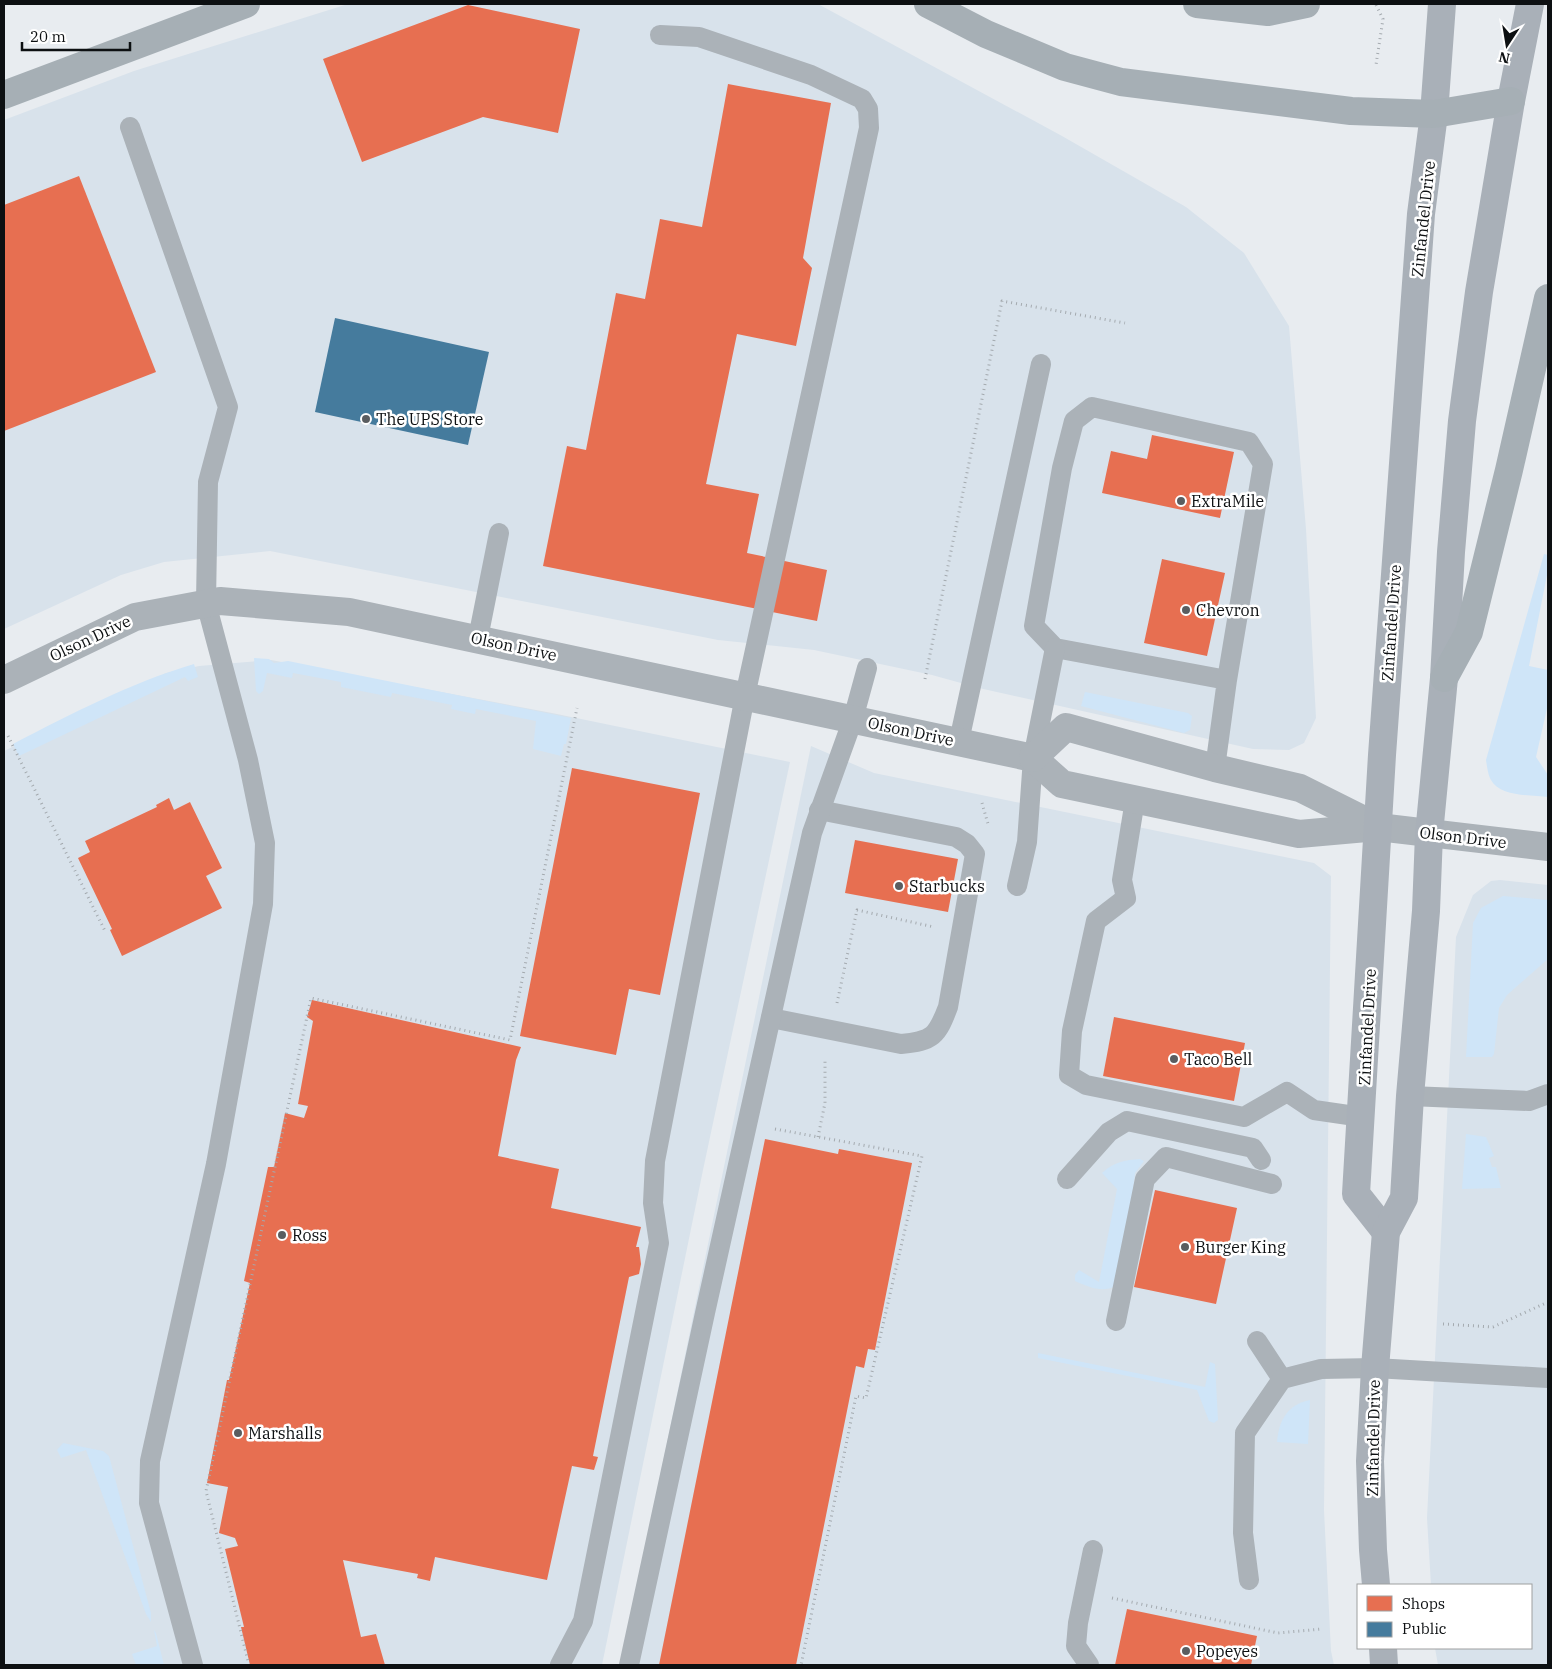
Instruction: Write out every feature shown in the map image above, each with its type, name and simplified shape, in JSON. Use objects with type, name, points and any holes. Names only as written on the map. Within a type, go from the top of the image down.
[{"type":"highway","points":[[4,95],[246,4]]},
{"type":"highway","points":[[928,4],[986,34],[1065,67],[1121,82],[1351,111],[1434,114],[1511,102]]},
{"type":"highway","points":[[1197,4],[1268,12],[1306,4]]},
{"type":"highway","points":[[1444,678],[1469,632],[1510,470],[1548,298]]},
{"type":"main road","name":"Zinfandel Drive","points":[[1386,1232],[1356,1194],[1378,827],[1421,214],[1434,114],[1442,4]]},
{"type":"main road","name":"Zinfandel Drive","points":[[1376,1584],[1370,1461],[1375,1368],[1386,1232],[1404,1198],[1410,1096],[1426,911],[1429,834],[1444,678],[1451,552],[1462,421],[1479,292],[1511,102],[1530,4]]},
{"type":"main road","points":[[1382,1649],[1384,1665]]},
{"type":"street","name":"Olson Drive","points":[[4,680],[135,616],[220,600],[348,612],[478,638],[1033,758],[1062,784],[1299,834],[1378,827],[1548,847]]},
{"type":"street","name":"Olson Drive","points":[[1033,758],[1066,727],[1215,768],[1300,788],[1378,827]]},
{"type":"lane","points":[[560,1665],[583,1620],[659,1243],[653,1203],[655,1161],[744,696],[870,128],[868,109],[862,99],[811,75],[699,38],[660,34]]},
{"type":"lane","points":[[130,127],[228,407],[208,482],[206,603],[248,760],[265,844],[262,904],[216,1164],[150,1461],[150,1503],[193,1665]]},
{"type":"lane","points":[[959,741],[1041,364]]},
{"type":"lane","points":[[1215,768],[1227,680],[1263,464],[1249,442],[1092,407],[1074,421],[1062,468],[1034,626],[1055,648],[1227,680]]},
{"type":"lane","points":[[478,638],[499,532]]},
{"type":"lane","points":[[1017,886],[1027,842],[1033,758],[1055,648]]},
{"type":"lane","points":[[629,1665],[771,1018],[819,810],[852,718],[867,668]]},
{"type":"lane","points":[[1135,800],[1122,880],[1126,898],[1096,921],[1072,1031],[1070,1075],[1086,1085],[1244,1117],[1287,1092],[1314,1110],[1362,1118]]},
{"type":"lane","points":[[771,1018],[902,1044],[923,1042],[940,1030],[948,1007],[975,854],[967,844],[956,838],[819,810]]},
{"type":"lane","points":[[1410,1096],[1529,1101],[1548,1094]]},
{"type":"lane","points":[[1067,1179],[1110,1132],[1127,1121],[1253,1148],[1261,1160]]},
{"type":"lane","points":[[1116,1321],[1144,1179],[1166,1157],[1272,1184]]},
{"type":"lane","points":[[1257,1341],[1282,1378]]},
{"type":"lane","points":[[1249,1580],[1243,1533],[1245,1433],[1282,1378],[1321,1369],[1375,1368],[1548,1378]]},
{"type":"lane","points":[[1089,1665],[1076,1646],[1078,1623],[1093,1550]]},
{"type":"path","points":[[1376,5],[1383,19],[1376,65]]},
{"type":"path","points":[[925,679],[1002,301],[1126,323]]},
{"type":"path","points":[[249,1665],[206,1491],[311,998],[510,1040],[577,708]]},
{"type":"path","points":[[8,736],[105,931]]},
{"type":"path","points":[[982,803],[989,825],[994,832]]},
{"type":"path","points":[[818,1137],[825,1103],[825,1058],[857,910],[961,933]]},
{"type":"path","points":[[774,1128],[922,1156],[866,1398],[856,1396],[801,1665]]},
{"type":"path","points":[[1443,1324],[1493,1327],[1548,1302]]},
{"type":"path","points":[[1108,1597],[1278,1633],[1322,1629]]},
{"type":"shaded area","points":[[348,4],[818,4],[1062,136],[1186,207],[1244,253],[1289,326],[1306,529],[1316,718],[1304,743],[1289,750],[1253,749],[979,688],[932,675],[814,650],[718,640],[270,551],[164,562],[121,575],[4,629],[4,120],[134,71]]},
{"type":"shaded area","points":[[1544,554],[1548,555],[1548,570],[1529,666],[1548,670],[1548,704],[1536,757],[1548,775],[1548,797],[1517,794],[1501,790],[1491,780],[1486,760]]},
{"type":"shaded area","points":[[254,658],[269,659],[274,663],[288,661],[571,718],[566,744],[564,744],[561,756],[533,749],[536,721],[476,709],[475,714],[451,709],[452,705],[392,693],[391,697],[341,687],[341,682],[293,673],[292,678],[267,673],[263,691],[259,694],[256,691]]},
{"type":"shaded area","points":[[271,660],[552,713],[790,762],[703,1170],[602,1665],[4,1665],[4,751],[166,673],[199,666]]},
{"type":"shaded area","points":[[194,664],[198,677],[188,681],[185,677],[19,756],[13,744],[124,690]]},
{"type":"shaded area","points":[[1085,692],[1188,713],[1192,716],[1190,730],[1184,733],[1081,706]]},
{"type":"shaded area","points":[[811,746],[874,773],[1314,863],[1331,876],[1324,1510],[1331,1651],[1334,1665],[621,1665]]},
{"type":"shaded area","points":[[1500,880],[1548,885],[1548,1665],[1438,1665],[1435,1649],[1532,1649],[1532,1584],[1431,1584],[1427,1518],[1456,937],[1473,895],[1491,881]]},
{"type":"shaded area","points":[[1503,896],[1548,900],[1548,959],[1507,995],[1499,1008],[1494,1054],[1492,1057],[1466,1057],[1473,923],[1481,908]]},
{"type":"shaded area","points":[[1466,1134],[1486,1137],[1494,1156],[1489,1158],[1492,1167],[1496,1167],[1501,1188],[1462,1189]]},
{"type":"shaded area","points":[[1140,1159],[1144,1161],[1135,1173],[1128,1234],[1115,1286],[1100,1289],[1075,1281],[1075,1275],[1079,1270],[1099,1282],[1117,1189],[1102,1173],[1120,1162]]},
{"type":"shaded area","points":[[1038,1353],[1205,1387],[1210,1362],[1215,1364],[1218,1420],[1214,1423],[1209,1421],[1197,1390],[1038,1358]]},
{"type":"shaded area","points":[[1310,1400],[1308,1444],[1277,1442],[1282,1420],[1295,1406]]},
{"type":"shaded area","points":[[63,1443],[103,1451],[109,1456],[151,1613],[151,1622],[146,1614],[86,1450],[61,1458],[57,1450]]},
{"type":"shaded area","points":[[154,1630],[164,1665],[136,1665],[132,1654],[157,1646]]},
{"type":"building: Shops","points":[[468,5],[580,29],[558,133],[483,117],[362,162],[323,59]]},
{"type":"building: Shops","points":[[728,84],[831,103],[803,258],[812,268],[796,346],[737,334],[706,484],[759,494],[747,553],[827,570],[817,621],[543,566],[567,446],[586,450],[616,293],[645,299],[660,219],[702,227]]},
{"type":"building: Shops","points":[[79,176],[156,372],[4,431],[4,205]]},
{"type":"building: Shops","points":[[1152,435],[1234,452],[1220,518],[1102,493],[1111,451],[1147,459]]},
{"type":"building: Shops","points":[[1162,559],[1225,573],[1207,656],[1144,643]]},
{"type":"building: Shops","points":[[572,768],[700,793],[660,995],[629,989],[616,1055],[520,1036]]},
{"type":"building: Shops","points":[[169,798],[174,810],[190,802],[222,868],[206,876],[222,908],[122,956],[110,930],[112,929],[78,858],[90,852],[85,841],[157,807],[156,805]]},
{"type":"building: Shops","points":[[855,840],[958,859],[948,912],[845,893]]},
{"type":"building: Shops","points":[[312,1000],[521,1047],[516,1060],[498,1156],[559,1169],[551,1208],[641,1227],[636,1247],[639,1247],[641,1264],[639,1274],[629,1277],[593,1456],[598,1457],[594,1470],[572,1466],[547,1580],[435,1557],[430,1581],[417,1578],[418,1574],[343,1560],[361,1637],[376,1634],[385,1665],[250,1665],[241,1627],[244,1627],[225,1549],[238,1546],[235,1538],[219,1533],[228,1487],[207,1483],[227,1380],[229,1380],[250,1283],[244,1281],[268,1167],[274,1167],[285,1113],[304,1118],[308,1106],[298,1104],[313,1021],[307,1017]]},
{"type":"building: Shops","name":"Taco Bell","points":[[1114,1017],[1245,1043],[1234,1101],[1103,1076]]},
{"type":"building: Shops","points":[[765,1139],[838,1154],[839,1149],[912,1163],[875,1350],[868,1349],[864,1368],[856,1366],[796,1665],[659,1665]]},
{"type":"building: Shops","name":"Burger King","points":[[1155,1190],[1237,1208],[1216,1304],[1134,1287]]},
{"type":"building: Shops","name":"Popeyes","points":[[1127,1609],[1257,1636],[1251,1665],[1115,1665]]},
{"type":"building: Public","points":[[335,318],[489,352],[468,445],[315,412]]},
{"type":"place","name":"The UPS Store","points":[[366,419]]},
{"type":"place","name":"ExtraMile","points":[[1181,501]]},
{"type":"place","name":"Chevron","points":[[1186,610]]},
{"type":"place","name":"Starbucks","points":[[899,886]]},
{"type":"place","name":"Taco Bell","points":[[1174,1059]]},
{"type":"place","name":"Ross","points":[[282,1235]]},
{"type":"place","name":"Burger King","points":[[1185,1247]]},
{"type":"place","name":"Marshalls","points":[[238,1433]]},
{"type":"place","name":"Popeyes","points":[[1186,1651]]}]
